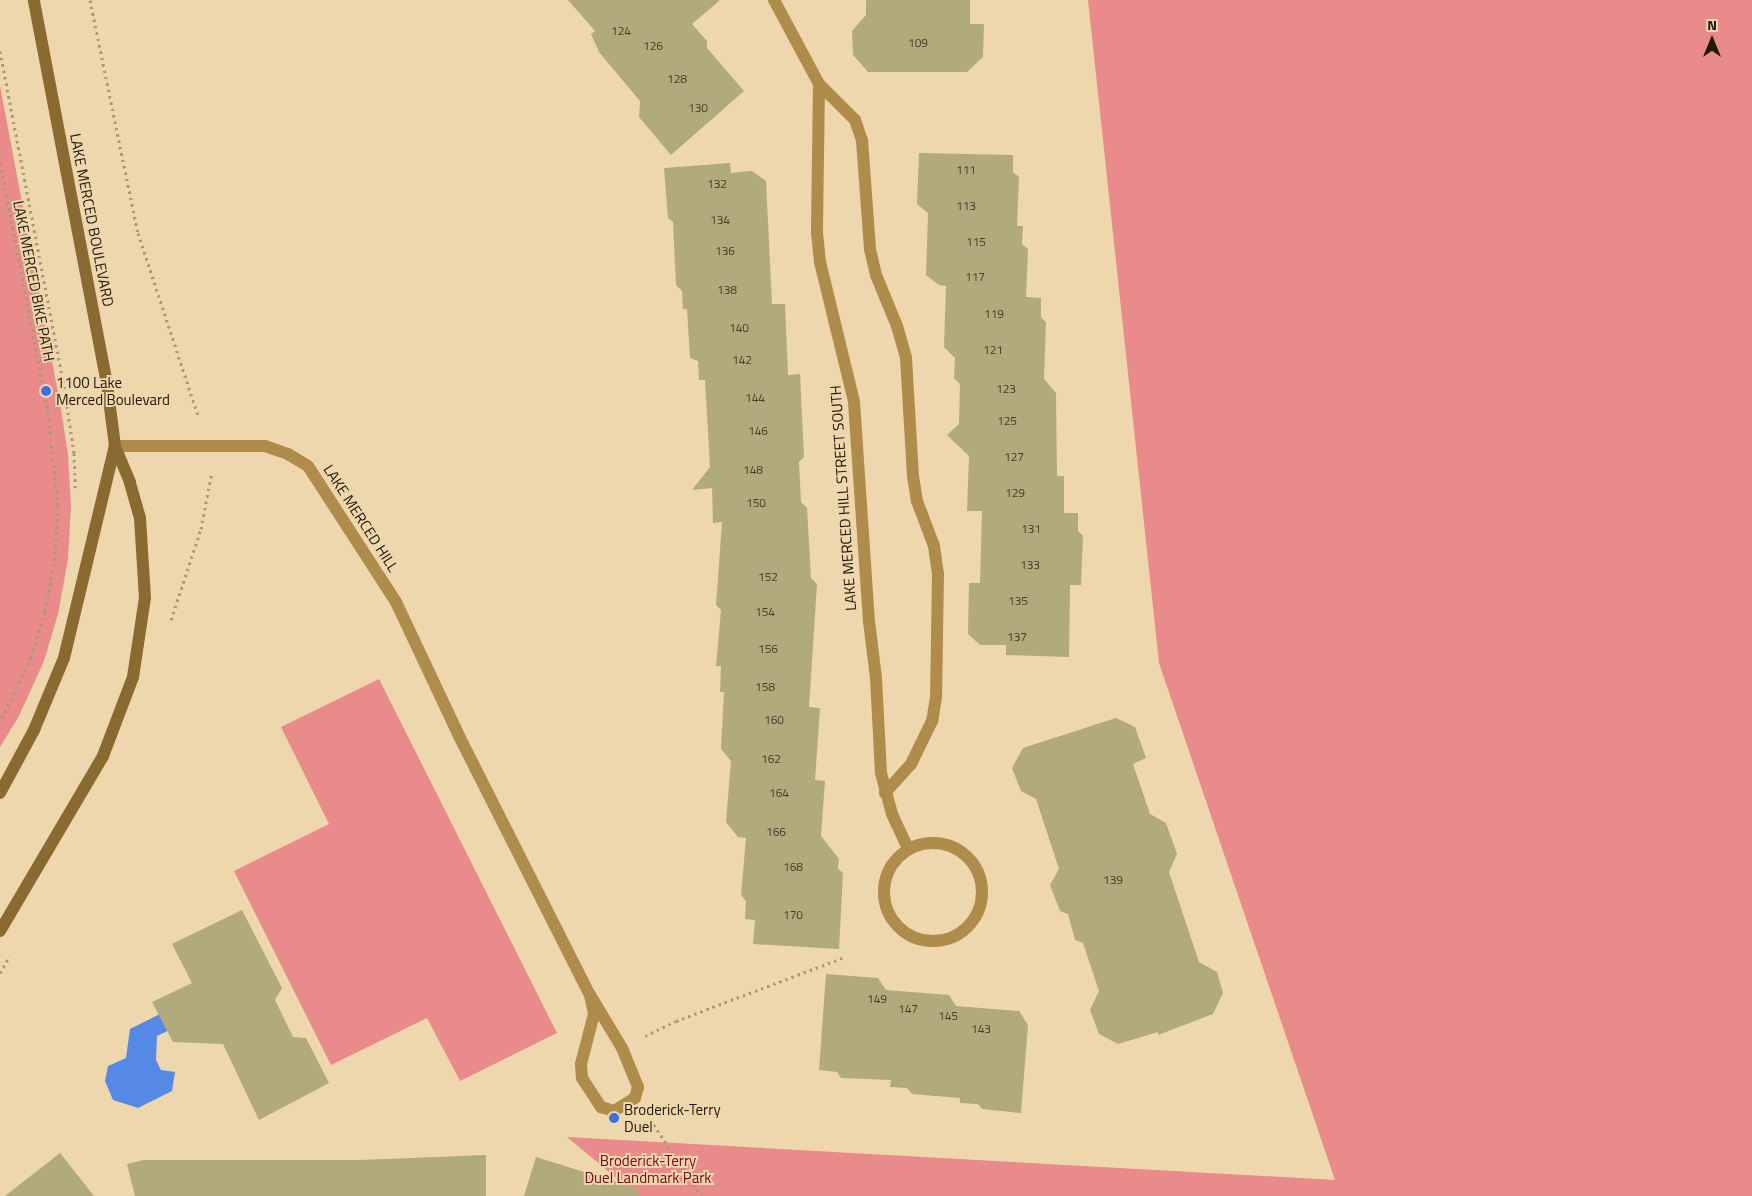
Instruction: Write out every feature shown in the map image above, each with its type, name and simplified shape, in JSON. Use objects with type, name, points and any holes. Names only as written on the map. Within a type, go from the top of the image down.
[{"type":"main road","name":"LAKE MERCED BOULEVARD","points":[[0,930],[103,756],[133,677],[145,598],[145,557],[130,482],[115,446],[107,384],[34,0]]},
{"type":"main road","name":"LAKE MERCED BOULEVARD","points":[[0,793],[34,730],[64,658],[115,446]]},
{"type":"street","name":"LAKE MERCED HILL STREET SOUTH","points":[[774,0],[819,84],[855,120],[862,140],[870,248],[876,275],[897,326],[906,358],[913,476],[918,501],[934,546],[938,574],[936,697],[932,721],[911,764],[885,793]]},
{"type":"street","name":"LAKE MERCED HILL STREET SOUTH","points":[[819,84],[817,233],[820,262],[854,402],[868,612],[876,678],[877,741],[885,793],[908,849]]},
{"type":"street","name":"LAKE MERCED HILL","points":[[115,446],[245,444],[288,454],[308,466],[322,484],[396,602],[459,736],[590,995],[636,1075],[638,1087],[635,1098]]},
{"type":"street","points":[[920,844],[948,844],[974,864],[982,881],[982,901],[975,919],[963,932],[946,940],[928,942],[911,937],[889,916],[883,884],[897,858],[908,849],[920,844]]},
{"type":"street","points":[[590,995],[594,1014],[581,1064],[582,1078],[601,1107],[614,1111],[635,1098]]},
{"type":"path","points":[[0,51],[63,380],[74,453],[75,497]]},
{"type":"path","name":"LAKE MERCED BIKE PATH","points":[[0,163],[47,406],[58,506],[54,557],[45,611],[31,656],[0,722]]},
{"type":"path","points":[[622,1048],[676,1021],[842,958]]},
{"type":"path","points":[[635,1098],[668,1142],[701,1196]]},
{"type":"green space","name":"Broderick-Terry Duel Landmark Park","points":[[1088,0],[1752,0],[1752,1196],[638,1196],[567,1137],[1335,1180],[1159,663]]},
{"type":"green space","points":[[0,86],[60,403],[68,455],[71,506],[68,559],[58,614],[44,661],[19,716],[0,747]]},
{"type":"green space","points":[[379,679],[557,1033],[460,1081],[427,1018],[331,1065],[234,871],[329,824],[281,727]]},
{"type":"water","points":[[176,1006],[184,1023],[157,1036],[156,1060],[161,1070],[175,1072],[172,1091],[138,1108],[113,1100],[105,1081],[108,1066],[126,1058],[130,1029]]},
{"type":"building","points":[[568,0],[720,0],[692,24],[707,41],[707,48],[744,91],[671,155],[639,117],[640,101],[599,52],[591,34],[595,31]]},
{"type":"building","points":[[866,0],[970,0],[970,24],[984,24],[983,57],[967,72],[868,72],[853,55],[852,31],[866,15]]},
{"type":"building","points":[[919,153],[1013,155],[1013,172],[1019,177],[1017,226],[1023,226],[1022,244],[1028,249],[1026,297],[1041,298],[1041,317],[1046,322],[1044,379],[1056,393],[1057,476],[1064,476],[1064,513],[1078,513],[1078,531],[1083,536],[1081,585],[1070,585],[1069,657],[1006,655],[1006,645],[980,645],[968,634],[969,583],[980,583],[982,511],[967,511],[969,456],[947,435],[959,424],[960,384],[954,378],[955,358],[944,347],[946,286],[939,285],[926,275],[928,213],[917,204]]},
{"type":"building","points":[[730,163],[731,173],[752,171],[766,181],[772,304],[785,304],[788,375],[800,374],[804,457],[799,462],[801,502],[807,508],[811,578],[817,584],[809,707],[820,708],[815,780],[825,781],[821,836],[839,859],[838,869],[843,873],[839,949],[753,944],[755,920],[745,919],[746,901],[741,895],[746,838],[738,837],[726,822],[731,761],[721,749],[724,692],[720,692],[721,666],[716,666],[721,610],[716,605],[722,522],[713,523],[712,488],[692,490],[710,467],[705,380],[699,380],[698,361],[690,358],[687,309],[683,309],[682,291],[676,285],[673,222],[668,218],[664,168]]},
{"type":"building","points":[[1116,718],[1135,727],[1146,758],[1133,764],[1150,814],[1166,823],[1177,854],[1169,872],[1199,962],[1217,972],[1223,993],[1213,1014],[1158,1035],[1158,1032],[1118,1044],[1099,1034],[1090,1010],[1099,991],[1083,943],[1075,940],[1068,914],[1060,911],[1050,885],[1059,869],[1036,799],[1021,791],[1012,768],[1023,748]]},
{"type":"building","points":[[242,910],[282,988],[275,1000],[293,1037],[306,1038],[329,1083],[259,1120],[223,1044],[173,1042],[152,1002],[192,983],[172,944]]},
{"type":"building","points":[[826,974],[878,978],[886,990],[949,995],[956,1006],[1019,1011],[1028,1025],[1021,1113],[982,1109],[978,1104],[960,1103],[960,1098],[912,1094],[907,1088],[890,1087],[891,1080],[841,1078],[837,1072],[819,1070]]},
{"type":"building","points":[[60,1153],[94,1196],[5,1196]]},
{"type":"building","points":[[486,1155],[486,1196],[135,1196],[127,1164],[144,1160],[360,1160]]},
{"type":"building","points":[[536,1157],[639,1189],[638,1196],[524,1196]]},
{"type":"place","name":"1100 Lake Merced Boulevard","points":[[46,391]]},
{"type":"place","name":"Broderick-Terry Duel","points":[[614,1118]]}]
